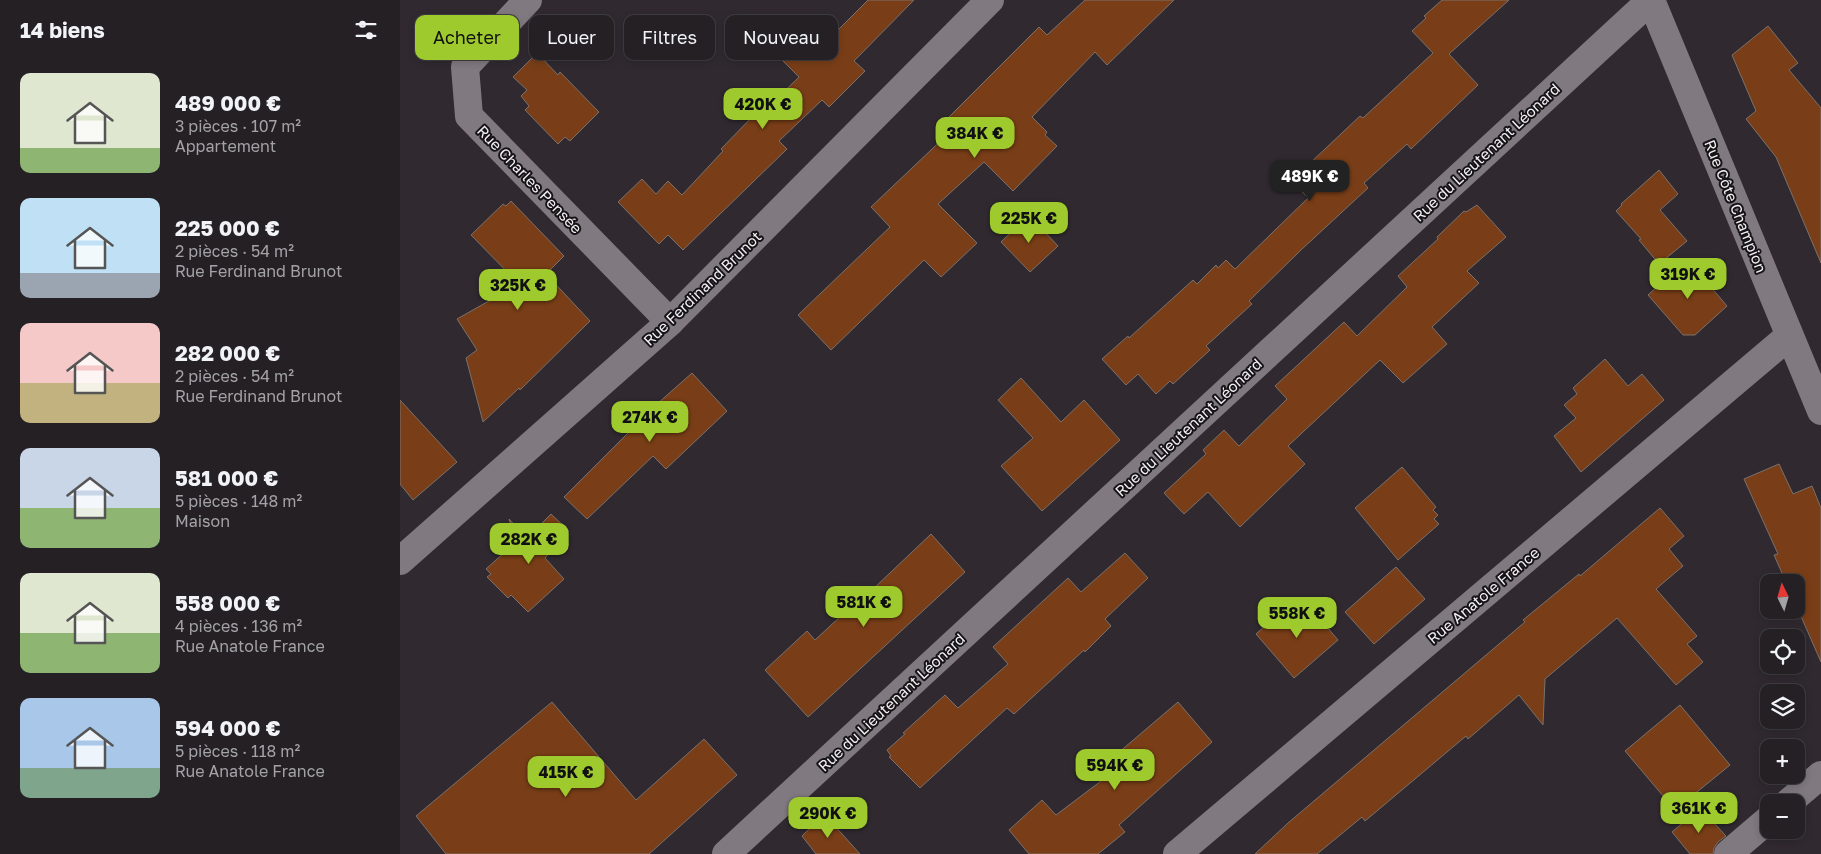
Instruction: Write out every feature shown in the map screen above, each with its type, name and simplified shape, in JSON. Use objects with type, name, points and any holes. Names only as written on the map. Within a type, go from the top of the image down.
[{"type":"street","name":"Rue Charles Pensée","points":[[528,0],[464,67],[469,116],[670,322]]},
{"type":"street","name":"Rue Ferdinand Brunot","points":[[400,561],[670,322],[990,0]]},
{"type":"street","name":"Rue Côte Champion","points":[[1651,0],[1789,336],[1819,400]]},
{"type":"street","name":"Rue du Lieutenant Léonard","points":[[726,854],[1651,0]]},
{"type":"street","name":"Rue Anatole France","points":[[1177,854],[1789,336]]},
{"type":"street","points":[[1798,794],[1821,775]]},
{"type":"street","points":[[1728,854],[1760,827]]},
{"type":"building","points":[[868,0],[914,0],[854,61],[865,71],[829,107],[822,100],[779,141],[787,149],[683,250],[668,235],[659,244],[618,202],[642,179],[656,194],[668,181],[682,195],[723,151],[721,149],[754,115],[757,118],[799,77],[782,60],[838,60],[838,30]]},
{"type":"building","points":[[1085,0],[1174,0],[1107,65],[1095,52],[1032,117],[1047,132],[1045,135],[1057,146],[1013,191],[984,162],[938,204],[977,243],[941,277],[924,260],[831,350],[798,315],[890,227],[871,207],[952,130],[944,122],[1039,27],[1047,35]]},
{"type":"building","points":[[1442,0],[1509,0],[1449,54],[1478,85],[1411,149],[1407,144],[1364,183],[1368,188],[1249,301],[1252,304],[1206,346],[1210,350],[1173,384],[1170,381],[1156,394],[1138,374],[1126,385],[1102,359],[1128,336],[1129,338],[1193,280],[1197,284],[1216,265],[1218,268],[1226,260],[1235,269],[1308,198],[1291,181],[1360,116],[1363,118],[1433,53],[1412,31],[1426,18],[1424,16]]},
{"type":"building","points":[[1768,26],[1798,63],[1789,70],[1821,108],[1821,263],[1776,157],[1746,119],[1756,111],[1732,55]]},
{"type":"building","points":[[530,60],[544,60],[558,75],[560,72],[599,112],[570,141],[565,137],[558,144],[525,110],[529,106],[521,96],[527,90],[513,77]]},
{"type":"building","points":[[1659,170],[1678,194],[1660,210],[1687,241],[1659,264],[1639,240],[1641,239],[1616,211],[1621,204]]},
{"type":"building","points":[[511,201],[564,256],[546,274],[590,321],[520,390],[519,388],[483,422],[466,358],[477,350],[457,319],[519,284],[471,235],[503,204],[506,206]]},
{"type":"building","points":[[1477,205],[1506,237],[1467,271],[1479,283],[1432,327],[1447,344],[1403,383],[1380,360],[1288,446],[1305,464],[1240,527],[1208,492],[1184,514],[1164,493],[1206,454],[1203,450],[1224,430],[1239,446],[1287,399],[1275,386],[1344,322],[1357,336],[1407,287],[1398,276],[1438,239],[1437,237],[1464,211],[1466,212]]},
{"type":"building","points":[[1029,215],[1058,246],[1030,272],[1001,242]]},
{"type":"building","points":[[1687,259],[1727,306],[1695,335],[1683,335],[1648,295]]},
{"type":"building","points":[[1605,359],[1628,386],[1642,374],[1664,400],[1581,472],[1554,436],[1576,418],[1564,405],[1577,394],[1573,388]]},
{"type":"building","points":[[692,373],[727,411],[666,469],[653,456],[587,519],[564,497],[657,404]]},
{"type":"building","points":[[1021,378],[1061,422],[1084,400],[1120,440],[1042,511],[1001,466],[1033,438],[998,400]]},
{"type":"building","points":[[400,400],[457,462],[413,500],[400,484]]},
{"type":"building","points":[[1779,464],[1793,494],[1812,486],[1821,508],[1821,662],[1802,619],[1805,619],[1805,574],[1782,574],[1774,555],[1778,554],[1744,479]]},
{"type":"building","points":[[1402,467],[1436,507],[1433,510],[1438,515],[1434,519],[1439,524],[1398,560],[1355,508]]},
{"type":"building","points":[[1660,508],[1684,536],[1669,549],[1683,566],[1656,589],[1697,636],[1687,644],[1703,662],[1676,685],[1617,618],[1545,679],[1543,725],[1519,695],[1468,739],[1466,736],[1365,821],[1362,817],[1317,854],[1255,854],[1288,823],[1525,622],[1523,620],[1579,574],[1580,576]]},
{"type":"building","points":[[551,514],[569,531],[545,558],[564,579],[528,612],[511,595],[508,598],[487,577],[491,574],[486,569],[516,542],[509,519],[527,538]]},
{"type":"building","points":[[931,534],[965,572],[808,717],[765,670],[807,631],[815,640],[870,589],[871,591]]},
{"type":"building","points":[[1125,553],[1148,578],[1105,619],[1111,626],[1085,652],[1084,650],[1014,714],[1007,708],[920,788],[889,757],[891,756],[887,750],[945,695],[958,708],[1008,664],[993,647],[1068,578],[1081,592]]},
{"type":"building","points":[[1396,567],[1425,599],[1374,644],[1345,612]]},
{"type":"building","points":[[1293,601],[1308,618],[1314,612],[1338,640],[1294,678],[1256,634]]},
{"type":"building","points":[[552,702],[636,800],[704,739],[737,775],[649,854],[446,854],[416,816]]},
{"type":"building","points":[[1178,702],[1212,742],[1119,825],[1125,832],[1098,854],[1029,854],[1009,830],[1042,800],[1056,815],[1109,775],[1108,773],[1124,760],[1118,753]]},
{"type":"building","points":[[1680,705],[1730,765],[1675,810],[1625,751]]},
{"type":"building","points":[[1700,808],[1726,836],[1718,842],[1713,854],[1690,854],[1672,832]]},
{"type":"building","points":[[824,814],[860,854],[816,854],[802,836]]}]
